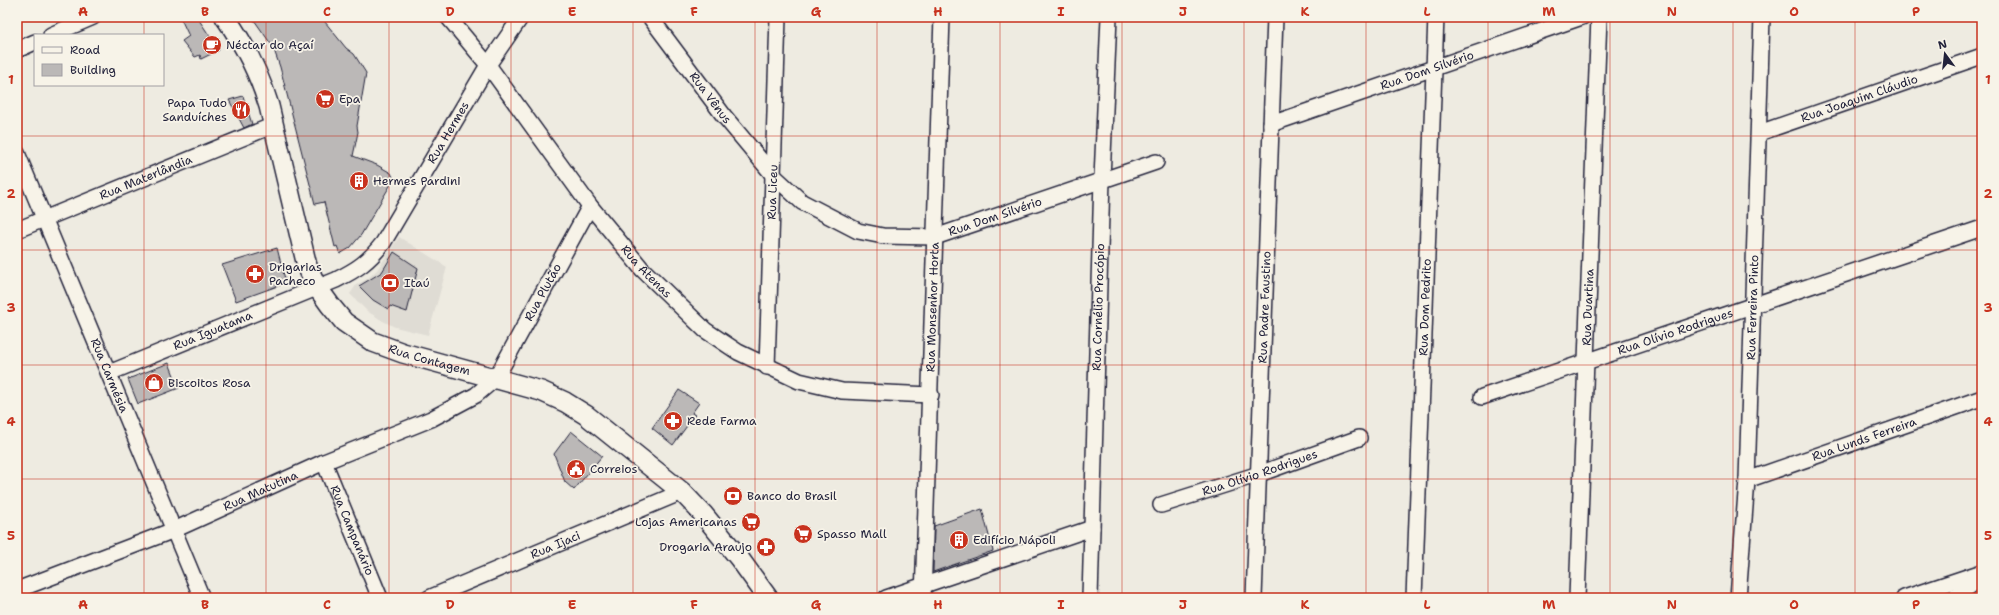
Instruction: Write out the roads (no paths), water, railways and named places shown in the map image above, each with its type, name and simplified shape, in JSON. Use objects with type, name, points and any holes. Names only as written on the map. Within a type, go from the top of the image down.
[{"type":"street","points":[[53,34],[93,17]]},
{"type":"street","name":"Rua Contagem","points":[[225,17],[242,40],[254,62],[267,98],[307,266],[317,287],[344,322],[373,342],[403,353],[542,391],[565,402],[620,442],[682,492],[703,514],[739,558],[768,598]]},
{"type":"street","name":"Rua Atenas","points":[[448,17],[488,65],[590,206],[642,269],[705,330],[738,352],[766,367],[799,381],[842,391],[931,395]]},
{"type":"street","name":"Rua Hermes","points":[[317,287],[358,270],[370,259],[383,243],[488,65],[521,17]]},
{"type":"street","name":"Rua Vênus","points":[[650,17],[724,116],[774,176]]},
{"type":"street","name":"Rua Liceu","points":[[766,367],[774,176],[778,17]]},
{"type":"street","name":"Rua Monsenhor Horta","points":[[923,592],[931,395],[942,17]]},
{"type":"street","name":"Rua Cornélio Procópio","points":[[1090,598],[1102,179],[1110,17]]},
{"type":"street","name":"Rua Padre Faustino","points":[[1254,598],[1275,17]]},
{"type":"street","name":"Rua Dom Pedrito","points":[[1414,598],[1436,17]]},
{"type":"street","name":"Rua Dom Silvério","points":[[1271,124],[1582,17]]},
{"type":"street","name":"Rua Duartina","points":[[1577,598],[1600,17]]},
{"type":"street","name":"Rua Ferreira Pinto","points":[[1738,598],[1747,480],[1754,305],[1762,17]]},
{"type":"street","points":[[17,50],[34,42]]},
{"type":"street","name":"Rua Joaquim Cláudio","points":[[1759,133],[1982,56]]},
{"type":"street","name":"Rua Materlândia","points":[[17,230],[274,125]]},
{"type":"street","name":"Rua Carmésia","points":[[17,153],[202,598]]},
{"type":"street","name":"Rua Dom Silvério","points":[[774,176],[802,202],[858,231],[883,236],[935,237],[1102,179],[1156,162]]},
{"type":"street","name":"Rua Plutão","points":[[496,378],[590,206]]},
{"type":"street","name":"Rua Olívio Rodrigues","points":[[1482,397],[1982,228]]},
{"type":"street","name":"Rua Iguatama","points":[[109,373],[317,287]]},
{"type":"street","name":"Rua Matutina","points":[[17,590],[174,530],[324,462],[453,409],[476,395],[496,378]]},
{"type":"street","name":"Rua Lunds Ferreira","points":[[1747,480],[1982,398]]},
{"type":"street","name":"Rua Olívio Rodrigues","points":[[1161,505],[1258,474],[1359,438]]},
{"type":"street","name":"Rua Campanário","points":[[324,462],[380,598]]},
{"type":"street","name":"Rua Ijaci","points":[[429,598],[682,492]]},
{"type":"street","points":[[886,598],[923,592],[1092,528]]},
{"type":"street","points":[[1904,598],[1982,572]]},
{"type":"street","points":[[1954,598],[1982,577]]},
{"type":"place","name":"Néctar do Açaí","points":[[212,45]]},
{"type":"place","name":"Epa","points":[[325,99]]},
{"type":"place","name":"Papa Tudo Sanduíches","points":[[241,110]]},
{"type":"place","name":"Hermes Pardini","points":[[359,181]]},
{"type":"place","name":"Drigarias Pacheco","points":[[255,274]]},
{"type":"place","name":"Itaú","points":[[390,283]]},
{"type":"place","name":"Biscoitos Rosa","points":[[154,383]]},
{"type":"place","name":"Rede Farma","points":[[673,421]]},
{"type":"place","name":"Correios","points":[[576,469]]},
{"type":"place","name":"Banco do Brasil","points":[[733,496]]},
{"type":"place","name":"Lojas Americanas","points":[[751,522]]},
{"type":"place","name":"Spasso Mall","points":[[803,534]]},
{"type":"place","name":"Edifício Nápoli","points":[[959,540]]},
{"type":"place","name":"Drogaria Araujo","points":[[766,547]]}]
